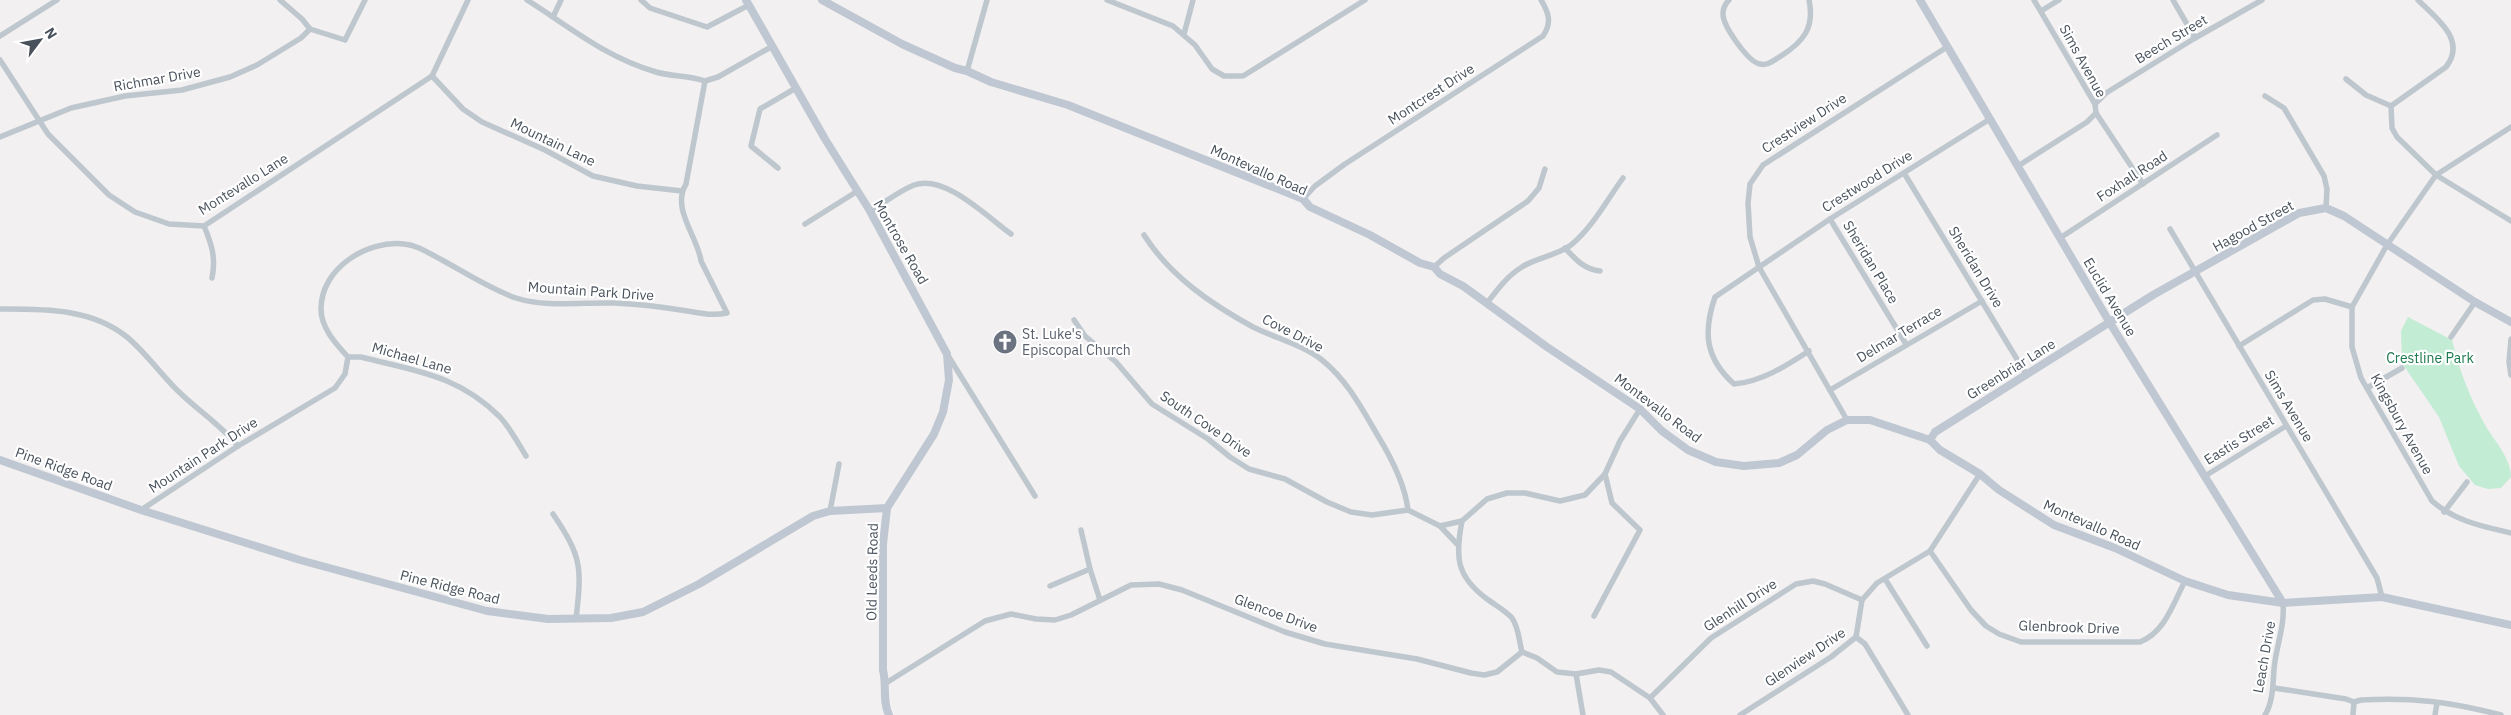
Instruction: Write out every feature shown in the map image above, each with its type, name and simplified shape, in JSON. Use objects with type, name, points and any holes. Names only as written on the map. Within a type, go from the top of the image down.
[{"type":"main road","name":"Montevallo Road","points":[[822,0],[902,44],[955,68],[967,71],[991,82],[1068,105],[1303,199],[1310,207],[1370,235],[1420,263],[1434,267],[1440,274],[1463,286],[1640,409],[1662,431],[1688,450],[1716,462],[1744,466],[1780,463],[1797,454],[1827,430],[1847,420],[1870,420],[1930,440],[1940,450],[1980,474],[1999,490],[2054,525],[2115,548],[2185,581],[2228,595],[2283,603],[2382,597],[2511,625]]},
{"type":"main road","name":"Euclid Avenue","points":[[1920,0],[2110,323],[2283,603]]},
{"type":"main road","name":"Montrose Road","points":[[747,3],[856,192],[870,211],[947,354]]},
{"type":"main road","points":[[2326,208],[2344,216],[2475,302],[2511,322]]},
{"type":"main road","name":"Hagood Street","points":[[2110,323],[2153,295],[2299,213],[2326,208]]},
{"type":"main road","name":"Greenbriar Lane","points":[[1930,440],[1935,432],[2110,323]]},
{"type":"main road","name":"Old Leeds Road","points":[[889,715],[884,706],[886,683],[883,670],[883,544],[887,508],[934,434],[943,412],[949,376],[947,354]]},
{"type":"main road","name":"Pine Ridge Road","points":[[0,460],[141,510],[300,560],[487,611],[548,619],[611,618],[644,612],[699,584],[801,522],[830,512],[887,508]]},
{"type":"street","points":[[0,36],[57,0]]},
{"type":"street","points":[[280,0],[310,28],[345,40],[365,0]]},
{"type":"street","points":[[432,76],[468,0]]},
{"type":"street","points":[[527,0],[578,36],[610,54],[656,72],[705,81],[718,77],[771,47]]},
{"type":"street","points":[[553,17],[561,0]]},
{"type":"street","points":[[641,0],[650,8],[707,27],[747,3]]},
{"type":"street","points":[[967,71],[987,0]]},
{"type":"street","points":[[1108,0],[1161,21],[1184,34],[1195,45],[1207,64],[1224,76],[1243,76],[1253,71],[1365,0]]},
{"type":"street","points":[[1184,34],[1193,0]]},
{"type":"street","name":"Montcrest Drive","points":[[1303,199],[1315,186],[1345,164],[1543,36],[1548,28],[1549,18],[1541,0]]},
{"type":"street","points":[[1729,0],[1724,5],[1723,14],[1725,22],[1747,57],[1762,65],[1770,64],[1791,50],[1807,34],[1811,21],[1809,0]]},
{"type":"street","name":"Sims Avenue","points":[[2034,0],[2095,104],[2096,112],[2143,184]]},
{"type":"street","points":[[2041,11],[2059,0]]},
{"type":"street","points":[[2173,0],[2195,38]]},
{"type":"street","name":"Beech Street","points":[[2095,104],[2106,93],[2195,38],[2262,0]]},
{"type":"street","points":[[2391,106],[2446,67],[2452,60],[2454,48],[2452,37],[2447,28],[2418,0]]},
{"type":"street","name":"Richmar Drive","points":[[0,137],[71,108],[124,96],[182,90],[230,77],[257,65],[301,38],[310,28]]},
{"type":"street","name":"Crestview Drive","points":[[1847,420],[1759,267],[1750,237],[1748,204],[1750,184],[1763,165],[1948,47]]},
{"type":"street","name":"Montevallo Lane","points":[[0,60],[48,134],[109,195],[135,212],[168,224],[204,226],[432,76]]},
{"type":"street","name":"Mountain Lane","points":[[432,76],[463,109],[482,122],[545,150],[593,176],[637,186],[682,191]]},
{"type":"street","points":[[2346,79],[2366,94],[2391,106]]},
{"type":"street","name":"Mountain Park Drive","points":[[141,510],[238,446],[335,388],[345,374],[348,357],[331,338],[322,318],[321,308],[324,291],[336,272],[349,259],[379,245],[404,244],[418,247],[489,286],[516,298],[535,302],[615,303],[675,309],[712,316],[726,313],[686,224],[682,191],[686,184],[705,81]]},
{"type":"street","points":[[778,168],[751,146],[760,109],[796,88]]},
{"type":"street","points":[[2265,96],[2284,108],[2324,176],[2327,189],[2326,208]]},
{"type":"street","points":[[2391,106],[2392,128],[2397,136],[2436,175],[2511,222]]},
{"type":"street","points":[[2018,166],[2088,122],[2096,112]]},
{"type":"street","name":"Crestwood Drive","points":[[1809,351],[1785,367],[1749,383],[1734,384],[1720,372],[1707,342],[1708,315],[1714,297],[1830,219],[1990,119]]},
{"type":"street","name":"Kingsbury Avenue","points":[[2511,127],[2436,175],[2387,245],[2352,307],[2352,347],[2361,378],[2432,501],[2444,512],[2467,523],[2511,533]]},
{"type":"street","name":"Foxhall Road","points":[[2060,238],[2217,135]]},
{"type":"street","points":[[1434,267],[1444,258],[1528,201],[1539,188],[1545,169]]},
{"type":"street","name":"Sheridan Drive","points":[[1904,174],[2026,374]]},
{"type":"street","points":[[1487,303],[1504,282],[1523,266],[1542,260],[1565,248],[1581,236],[1623,178]]},
{"type":"street","points":[[870,211],[912,186],[934,183],[948,188],[1011,234]]},
{"type":"street","points":[[805,224],[856,192]]},
{"type":"street","name":"Sheridan Place","points":[[1830,219],[1906,344]]},
{"type":"street","points":[[204,226],[213,248],[215,264],[212,278]]},
{"type":"street","name":"Sims Avenue","points":[[2170,229],[2377,578],[2382,597]]},
{"type":"street","name":"Cove Drive","points":[[1144,235],[1166,266],[1185,283],[1253,327],[1321,360],[1350,387],[1386,450],[1402,485],[1408,510]]},
{"type":"street","points":[[1565,248],[1578,263],[1590,270],[1600,271]]},
{"type":"street","points":[[2239,346],[2313,300],[2325,299],[2352,307]]},
{"type":"street","name":"Delmar Terrace","points":[[1830,390],[1982,301]]},
{"type":"street","points":[[2451,337],[2475,302]]},
{"type":"street","points":[[0,309],[49,309],[84,315],[109,324],[128,338],[177,390],[223,428],[238,446]]},
{"type":"street","name":"South Cove Drive","points":[[1074,320],[1085,336],[1116,362],[1152,404],[1208,439],[1230,457],[1249,469],[1285,479],[1327,502],[1351,512],[1381,514],[1408,510]]},
{"type":"street","points":[[2511,339],[2509,362],[2511,375]]},
{"type":"street","name":"Montrose Road","points":[[947,354],[1035,496]]},
{"type":"street","name":"Michael Lane","points":[[348,357],[361,357],[442,377],[468,390],[501,418],[526,456]]},
{"type":"street","points":[[2367,388],[2402,368]]},
{"type":"street","points":[[949,376],[958,369]]},
{"type":"street","points":[[1440,526],[1462,521],[1487,499],[1507,492],[1525,493],[1560,500],[1574,499],[1585,495],[1606,474],[1620,441],[1640,409]]},
{"type":"street","name":"Eastis Street","points":[[2205,476],[2286,426]]},
{"type":"street","points":[[830,512],[839,464]]},
{"type":"street","points":[[1594,616],[1640,530],[1612,503],[1606,474]]},
{"type":"street","points":[[1862,600],[1877,583],[1930,550],[1980,474]]},
{"type":"street","points":[[2444,512],[2467,482]]},
{"type":"street","points":[[1408,510],[1440,526],[1457,544]]},
{"type":"street","points":[[553,514],[570,540],[578,559],[580,585],[576,619]]},
{"type":"street","points":[[1462,521],[1457,544],[1462,572],[1476,591],[1511,617],[1517,627],[1522,652],[1537,658],[1557,672],[1576,674],[1599,670],[1611,672],[1650,698],[1663,715]]},
{"type":"street","points":[[1081,530],[1090,569],[1100,600]]},
{"type":"street","name":"Glenbrook Drive","points":[[1930,550],[1972,610],[1986,626],[1999,634],[2021,642],[2140,642],[2150,638],[2160,629],[2185,581]]},
{"type":"street","points":[[1050,586],[1090,569]]},
{"type":"street","points":[[1885,579],[1927,646]]},
{"type":"street","name":"Glenhill Drive","points":[[1650,698],[1711,638],[1796,584],[1813,581],[1862,600]]},
{"type":"street","name":"Glencoe Drive","points":[[886,683],[985,621],[1011,614],[1036,619],[1055,620],[1071,615],[1131,586],[1159,584],[1198,596],[1285,632],[1326,644],[1417,659],[1471,673],[1484,675],[1497,672],[1522,652]]},
{"type":"street","name":"Glenview Drive","points":[[1740,715],[1831,657],[1856,637],[1862,600]]},
{"type":"street","name":"Leach Drive","points":[[2265,715],[2274,688],[2274,668],[2284,620],[2283,603]]},
{"type":"street","points":[[1856,637],[1865,644],[1908,715]]},
{"type":"street","points":[[1576,674],[1583,715]]},
{"type":"street","points":[[2274,688],[2346,699],[2354,702],[2402,697],[2437,703],[2462,704],[2501,715]]},
{"type":"street","points":[[2352,715],[2354,702]]},
{"type":"street","points":[[2435,715],[2437,703]]},
{"type":"green space","name":"Crestline Park","points":[[2408,317],[2452,340],[2469,393],[2508,463],[2511,477],[2501,488],[2488,489],[2475,485],[2459,466],[2439,417],[2402,363],[2401,331]]},
{"type":"place","name":"St. Luke's Episcopal Church","points":[[1005,342]]}]
